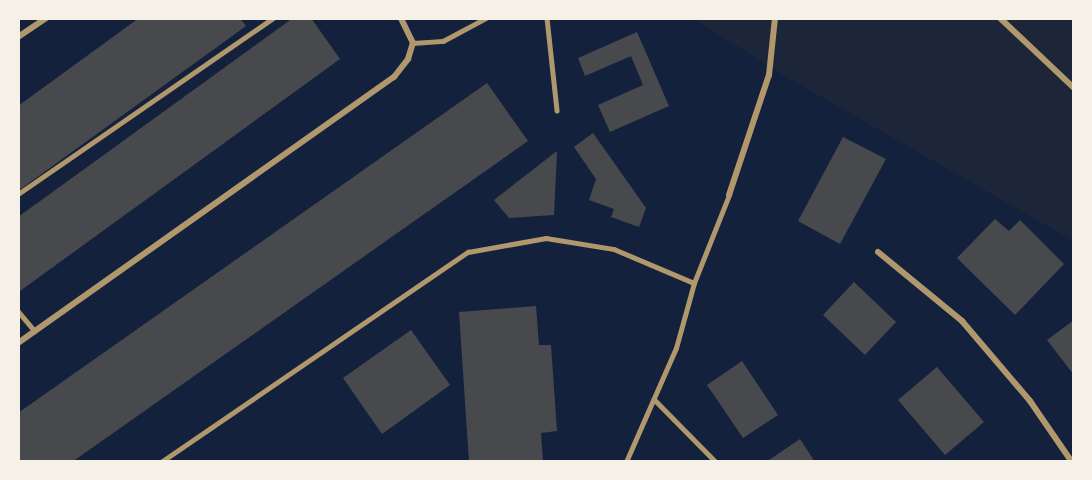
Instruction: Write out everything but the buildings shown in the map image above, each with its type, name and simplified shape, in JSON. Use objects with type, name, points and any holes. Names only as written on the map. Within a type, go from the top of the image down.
[{"type":"street","points":[[18,37],[46,18]]},
{"type":"street","points":[[18,343],[394,77],[408,59],[413,43],[401,18]]},
{"type":"street","points":[[729,195],[769,75],[775,18]]},
{"type":"street","points":[[1000,18],[1074,88]]},
{"type":"street","points":[[878,252],[962,321],[1030,401],[1072,462]]},
{"type":"lane","points":[[18,194],[273,18]]},
{"type":"lane","points":[[413,43],[444,41],[486,18]]},
{"type":"lane","points":[[547,18],[557,110]]},
{"type":"lane","points":[[626,462],[676,348],[694,283],[729,195]]},
{"type":"lane","points":[[161,462],[468,252],[546,238],[614,249],[694,283]]},
{"type":"lane","points":[[18,311],[35,331]]},
{"type":"lane","points":[[654,399],[716,462]]},
{"type":"shaded area","points":[[692,18],[1074,18],[1074,241],[790,79]]}]
